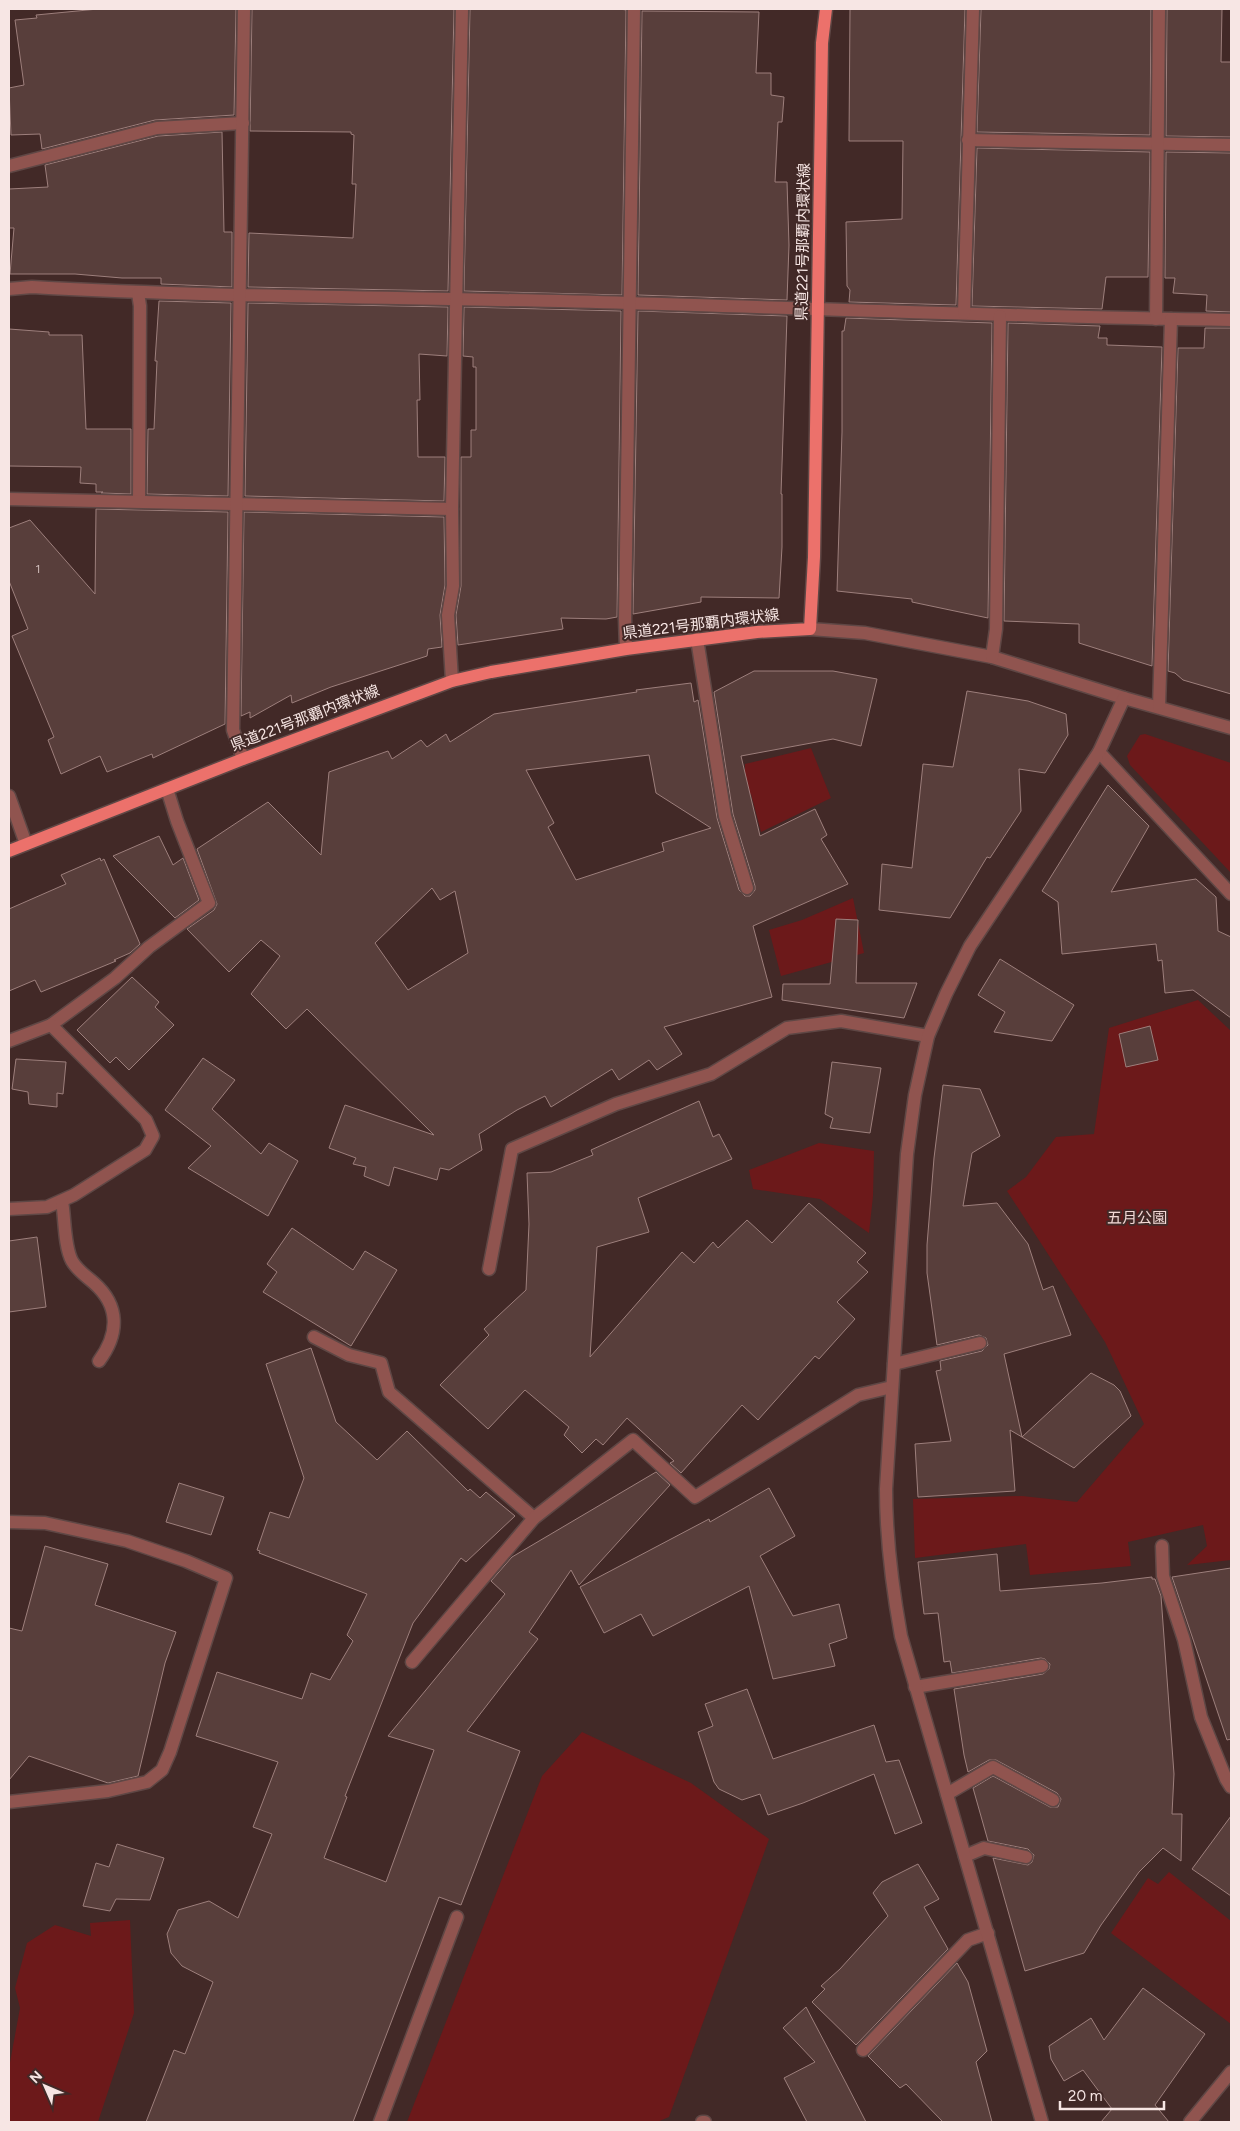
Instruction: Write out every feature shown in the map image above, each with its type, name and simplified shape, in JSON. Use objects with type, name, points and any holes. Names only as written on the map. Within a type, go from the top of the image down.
[{"type":"main road","name":"県道221号那覇内環状線","points":[[9,851],[243,759],[452,681],[491,672],[626,649],[697,639],[810,629],[813,595],[822,43],[826,9]]},
{"type":"street","points":[[243,759],[233,730],[238,504],[238,295],[244,9]]},
{"type":"street","points":[[452,681],[448,615],[453,586],[452,509],[462,9]]},
{"type":"street","points":[[626,649],[634,9]]},
{"type":"street","points":[[964,314],[973,9]]},
{"type":"street","points":[[1156,319],[1156,144],[1159,9]]},
{"type":"street","points":[[9,166],[157,128],[242,123]]},
{"type":"street","points":[[968,140],[1231,145]]},
{"type":"street","points":[[9,289],[32,287],[238,295],[630,303],[1000,316],[1231,320]]},
{"type":"street","points":[[138,292],[140,306],[139,501]]},
{"type":"street","points":[[992,657],[996,629],[1000,316]]},
{"type":"street","points":[[1159,707],[1171,319]]},
{"type":"street","points":[[9,498],[452,509]]},
{"type":"street","points":[[810,629],[865,633],[992,657],[1124,698],[1231,728]]},
{"type":"street","points":[[697,639],[725,816],[747,888]]},
{"type":"street","points":[[1042,2122],[901,1636],[892,1584],[886,1530],[886,1489],[907,1154],[915,1095],[928,1036],[970,946],[1019,869],[1099,752],[1124,698]]},
{"type":"street","points":[[1099,752],[1231,894]]},
{"type":"street","points":[[9,1041],[51,1025],[115,978],[149,948],[209,903],[176,820],[167,789]]},
{"type":"street","points":[[9,796],[26,844]]},
{"type":"street","points":[[489,1269],[512,1149],[616,1104],[711,1074],[787,1028],[841,1021],[928,1036]]},
{"type":"street","points":[[9,1209],[47,1207],[74,1195],[145,1150],[153,1136],[146,1120],[51,1025]]},
{"type":"street","points":[[62,1201],[68,1247],[72,1260],[102,1291],[112,1305],[113,1324],[110,1344],[99,1361]]},
{"type":"street","points":[[314,1337],[349,1355],[381,1363],[389,1392],[534,1518]]},
{"type":"street","points":[[894,1364],[980,1342]]},
{"type":"street","points":[[412,1662],[534,1518],[633,1440],[695,1497],[858,1395],[892,1387]]},
{"type":"street","points":[[9,1802],[108,1792],[147,1782],[162,1770],[170,1752],[226,1578],[186,1561],[127,1541],[45,1523],[10,1526]]},
{"type":"street","points":[[1162,1546],[1163,1576],[1184,1640],[1201,1717],[1231,1787]]},
{"type":"street","points":[[915,1687],[1042,1666]]},
{"type":"street","points":[[947,1794],[993,1767],[1053,1800]]},
{"type":"street","points":[[965,1856],[984,1848],[1026,1857]]},
{"type":"street","points":[[380,2122],[457,1917]]},
{"type":"street","points":[[863,2050],[968,1940],[988,1933]]},
{"type":"street","points":[[1190,2122],[1231,2072]]},
{"type":"green space","points":[[1145,734],[1231,763],[1231,873],[1130,765],[1127,756],[1140,735]]},
{"type":"green space","points":[[811,748],[831,798],[761,832],[751,794],[738,797],[734,770],[745,769],[745,764]]},
{"type":"green space","points":[[853,898],[864,953],[781,976],[769,930],[802,920]]},
{"type":"green space","name":"五月公園","points":[[1198,1000],[1231,1031],[1231,1560],[1187,1565],[1207,1546],[1203,1525],[1128,1542],[1131,1566],[1030,1575],[1026,1544],[915,1558],[913,1499],[1022,1496],[1077,1502],[1144,1424],[1105,1342],[1007,1191],[1026,1177],[1056,1137],[1094,1134],[1109,1028]]},
{"type":"green space","points":[[819,1143],[874,1151],[873,1196],[869,1233],[820,1199],[753,1189],[749,1170]]},
{"type":"green space","points":[[582,1732],[691,1783],[769,1839],[669,2117],[657,2122],[407,2122],[542,1776]]},
{"type":"green space","points":[[1169,1872],[1231,1921],[1231,2024],[1111,1933],[1148,1878],[1158,1884]]},
{"type":"green space","points":[[130,1920],[134,2013],[98,2122],[9,2122],[9,2068],[20,2008],[15,1988],[27,1943],[55,1925],[91,1936],[90,1923]]},
{"type":"building","points":[[98,9],[236,9],[234,115],[155,120],[42,149],[40,134],[11,135],[9,88],[24,85],[15,20],[37,18],[36,15]]},
{"type":"building","points":[[252,9],[454,9],[448,291],[248,287],[249,233],[353,238],[356,184],[352,184],[354,135],[351,132],[250,131]]},
{"type":"building","points":[[470,9],[626,10],[622,295],[464,291]]},
{"type":"building","points":[[850,9],[965,9],[956,305],[849,302],[846,222],[902,219],[903,141],[849,141]]},
{"type":"building","points":[[981,9],[1151,9],[1150,135],[977,132]]},
{"type":"building","points":[[1167,9],[1222,9],[1221,62],[1231,62],[1231,137],[1166,136]]},
{"type":"building","points":[[642,11],[759,12],[756,73],[771,73],[771,95],[784,97],[782,122],[778,122],[775,182],[787,182],[789,245],[787,300],[638,295]]},
{"type":"building","points":[[222,132],[224,232],[232,232],[232,287],[161,284],[161,278],[122,278],[75,274],[10,274],[14,228],[9,228],[9,189],[48,187],[45,165],[158,136]]},
{"type":"building","points":[[977,148],[1150,152],[1148,277],[1106,277],[1102,309],[972,306]]},
{"type":"building","points":[[1166,152],[1231,153],[1231,312],[1206,311],[1207,295],[1173,293],[1175,278],[1165,278]]},
{"type":"building","points":[[159,301],[231,303],[228,496],[147,494],[148,429],[154,429],[157,361],[155,361]]},
{"type":"building","points":[[248,303],[448,307],[447,356],[419,354],[420,400],[417,400],[418,457],[445,457],[444,501],[245,496]]},
{"type":"building","points":[[464,307],[621,311],[617,617],[606,619],[561,618],[563,629],[458,645],[456,615],[461,586],[461,457],[471,457],[471,430],[476,430],[476,367],[473,367],[473,357],[463,356]]},
{"type":"building","points":[[638,311],[787,316],[781,494],[782,547],[779,598],[701,597],[701,602],[633,614]]},
{"type":"building","points":[[846,318],[992,323],[988,618],[912,602],[912,599],[837,591],[842,432],[842,331],[844,331]]},
{"type":"building","points":[[1008,323],[1100,326],[1098,338],[1107,338],[1107,345],[1162,347],[1152,666],[1079,643],[1079,624],[1004,621]]},
{"type":"building","points":[[1205,328],[1231,328],[1231,694],[1183,680],[1175,673],[1168,671],[1178,348],[1204,348]]},
{"type":"building","points":[[9,329],[49,332],[49,335],[82,335],[86,429],[131,429],[131,494],[96,492],[96,484],[80,483],[81,467],[9,466]]},
{"type":"building","points":[[96,509],[228,512],[225,724],[153,758],[152,754],[107,772],[100,756],[61,774],[48,740],[54,737],[12,636],[28,629],[9,581],[9,528],[30,520],[95,594]]},
{"type":"building","points":[[244,512],[444,517],[445,585],[440,615],[442,647],[428,649],[427,656],[331,687],[292,703],[291,695],[250,718],[250,712],[241,716]]},
{"type":"building","points":[[754,671],[833,671],[877,679],[861,746],[833,739],[741,756],[760,836],[815,809],[827,835],[821,839],[848,884],[753,926],[772,997],[664,1027],[682,1054],[657,1070],[649,1060],[619,1080],[612,1069],[551,1107],[545,1096],[517,1110],[479,1134],[482,1150],[449,1170],[440,1168],[437,1180],[394,1167],[389,1186],[364,1176],[366,1167],[353,1164],[356,1158],[329,1148],[345,1105],[434,1135],[307,1009],[286,1029],[251,994],[280,956],[261,940],[229,972],[187,929],[214,910],[217,904],[197,849],[268,802],[321,855],[329,772],[388,751],[392,759],[421,740],[427,747],[446,734],[450,742],[494,714],[637,692],[636,690],[691,683],[694,702],[698,700],[717,818],[739,890],[745,896],[750,896],[755,890],[755,886],[733,814],[714,692]],"holes":[[[649,755],[656,793],[711,828],[662,843],[664,851],[576,880],[548,827],[554,823],[526,770]],[[432,888],[440,900],[455,891],[468,953],[408,990],[375,943]]]},
{"type":"building","points":[[967,691],[1028,701],[1066,714],[1068,735],[1045,773],[1019,769],[1021,811],[990,858],[987,857],[950,918],[879,910],[882,864],[912,868],[923,764],[953,767]]},
{"type":"building","points":[[1108,785],[1149,826],[1111,892],[1196,879],[1216,897],[1218,931],[1231,937],[1231,1018],[1193,990],[1165,993],[1162,960],[1158,961],[1156,944],[1062,954],[1058,902],[1042,891]]},
{"type":"building","points":[[159,836],[173,865],[183,858],[199,900],[175,918],[113,856]]},
{"type":"building","points":[[100,858],[101,861],[104,859],[140,944],[130,953],[114,960],[116,961],[41,992],[35,980],[9,991],[9,909],[66,884],[61,875]]},
{"type":"building","points":[[836,919],[858,920],[856,983],[917,983],[904,1018],[782,1000],[783,984],[830,984]]},
{"type":"building","points":[[1000,959],[1074,1005],[1052,1041],[994,1032],[1005,1012],[978,995]]},
{"type":"building","points":[[132,977],[159,1002],[155,1007],[174,1025],[129,1070],[116,1057],[110,1063],[77,1030]]},
{"type":"building","points":[[1150,1026],[1158,1060],[1126,1067],[1119,1034]]},
{"type":"building","points":[[203,1058],[235,1080],[212,1109],[261,1154],[269,1143],[298,1161],[268,1216],[188,1168],[211,1146],[165,1110]]},
{"type":"building","points":[[16,1059],[66,1062],[63,1094],[57,1093],[57,1107],[29,1104],[28,1092],[12,1089]]},
{"type":"building","points":[[832,1062],[881,1068],[870,1133],[830,1128],[833,1118],[825,1114]]},
{"type":"building","points":[[943,1085],[980,1089],[1000,1136],[972,1153],[963,1206],[997,1203],[1028,1244],[1043,1290],[1053,1286],[1071,1335],[1004,1354],[1022,1437],[1010,1430],[1015,1491],[918,1497],[915,1444],[951,1441],[936,1371],[941,1370],[940,1361],[982,1351],[988,1345],[986,1338],[979,1335],[937,1345],[927,1273],[927,1245],[934,1158]]},
{"type":"building","points":[[699,1101],[713,1137],[719,1134],[732,1159],[638,1198],[649,1232],[597,1247],[590,1357],[682,1252],[694,1263],[713,1242],[718,1248],[747,1220],[772,1243],[809,1203],[866,1253],[857,1262],[868,1272],[837,1302],[855,1319],[819,1359],[815,1356],[758,1420],[742,1405],[681,1473],[670,1463],[674,1461],[627,1418],[603,1445],[596,1439],[582,1453],[564,1435],[569,1427],[525,1390],[488,1429],[440,1385],[489,1335],[484,1329],[526,1290],[529,1224],[527,1173],[551,1172],[593,1155],[591,1150]]},
{"type":"building","points":[[292,1228],[353,1270],[365,1251],[397,1270],[351,1346],[263,1292],[277,1272],[267,1264]]},
{"type":"building","points":[[37,1237],[46,1307],[9,1312],[9,1241]]},
{"type":"building","points":[[311,1348],[336,1422],[377,1460],[407,1431],[468,1491],[470,1489],[480,1498],[486,1492],[515,1516],[466,1562],[461,1558],[413,1623],[345,1796],[347,1797],[324,1858],[386,1882],[434,1750],[388,1736],[505,1594],[491,1581],[512,1557],[656,1472],[670,1485],[579,1585],[571,1570],[529,1632],[538,1639],[467,1731],[520,1751],[461,1905],[439,1897],[353,2122],[146,2122],[174,2050],[185,2054],[213,1982],[182,1966],[171,1953],[167,1934],[178,1910],[209,1901],[238,1918],[272,1834],[253,1827],[278,1762],[196,1736],[217,1672],[302,1699],[311,1673],[330,1680],[353,1641],[347,1635],[367,1594],[259,1553],[260,1551],[257,1550],[270,1512],[289,1518],[304,1478],[266,1364]]},
{"type":"building","points":[[1091,1373],[1114,1385],[1120,1391],[1131,1416],[1074,1468],[1022,1437]]},
{"type":"building","points":[[179,1483],[224,1497],[211,1535],[166,1522]]},
{"type":"building","points":[[769,1488],[795,1536],[760,1556],[793,1616],[839,1604],[847,1638],[829,1644],[835,1666],[773,1679],[749,1586],[653,1636],[641,1614],[604,1633],[580,1587],[709,1519],[710,1522]]},
{"type":"building","points":[[45,1546],[108,1564],[95,1605],[176,1632],[165,1663],[138,1776],[108,1783],[29,1756],[9,1780],[9,1628],[22,1631]]},
{"type":"building","points":[[997,1554],[1000,1591],[1152,1577],[1152,1579],[1155,1579],[1161,1596],[1174,1774],[1172,1814],[1182,1814],[1181,1861],[1163,1848],[1139,1872],[1101,1925],[1084,1953],[1025,1971],[993,1858],[1028,1865],[1032,1862],[1034,1855],[1028,1849],[988,1841],[973,1788],[993,1776],[1050,1807],[1058,1807],[1061,1799],[1057,1793],[996,1760],[989,1760],[968,1772],[954,1689],[1043,1674],[1049,1669],[1050,1664],[1041,1658],[952,1673],[950,1661],[944,1662],[938,1613],[924,1614],[918,1562]]},
{"type":"building","points":[[1231,1568],[1231,1739],[1227,1740],[1172,1577]]},
{"type":"building","points":[[747,1689],[773,1759],[874,1725],[886,1762],[899,1760],[922,1823],[895,1834],[874,1774],[768,1815],[760,1794],[742,1800],[719,1789],[714,1782],[698,1732],[713,1726],[705,1704]]},
{"type":"building","points":[[1231,1816],[1231,1896],[1192,1869]]},
{"type":"building","points":[[117,1844],[164,1858],[150,1900],[116,1899],[110,1911],[83,1906],[96,1863],[109,1867]]},
{"type":"building","points":[[918,1864],[939,1899],[924,1907],[948,1949],[856,2045],[812,2002],[825,1989],[821,1986],[840,1969],[888,1916],[873,1893],[882,1882]]},
{"type":"building","points":[[957,1963],[968,1982],[987,2051],[976,2062],[992,2122],[943,2122],[906,2084],[900,2088],[868,2056]]},
{"type":"building","points":[[1143,1988],[1205,2034],[1155,2105],[1169,2122],[1101,2122],[1112,2109],[1083,2070],[1064,2081],[1051,2059],[1049,2046],[1091,2018],[1104,2040]]},
{"type":"building","points":[[806,2007],[866,2122],[807,2122],[784,2078],[815,2062],[783,2028]]}]
